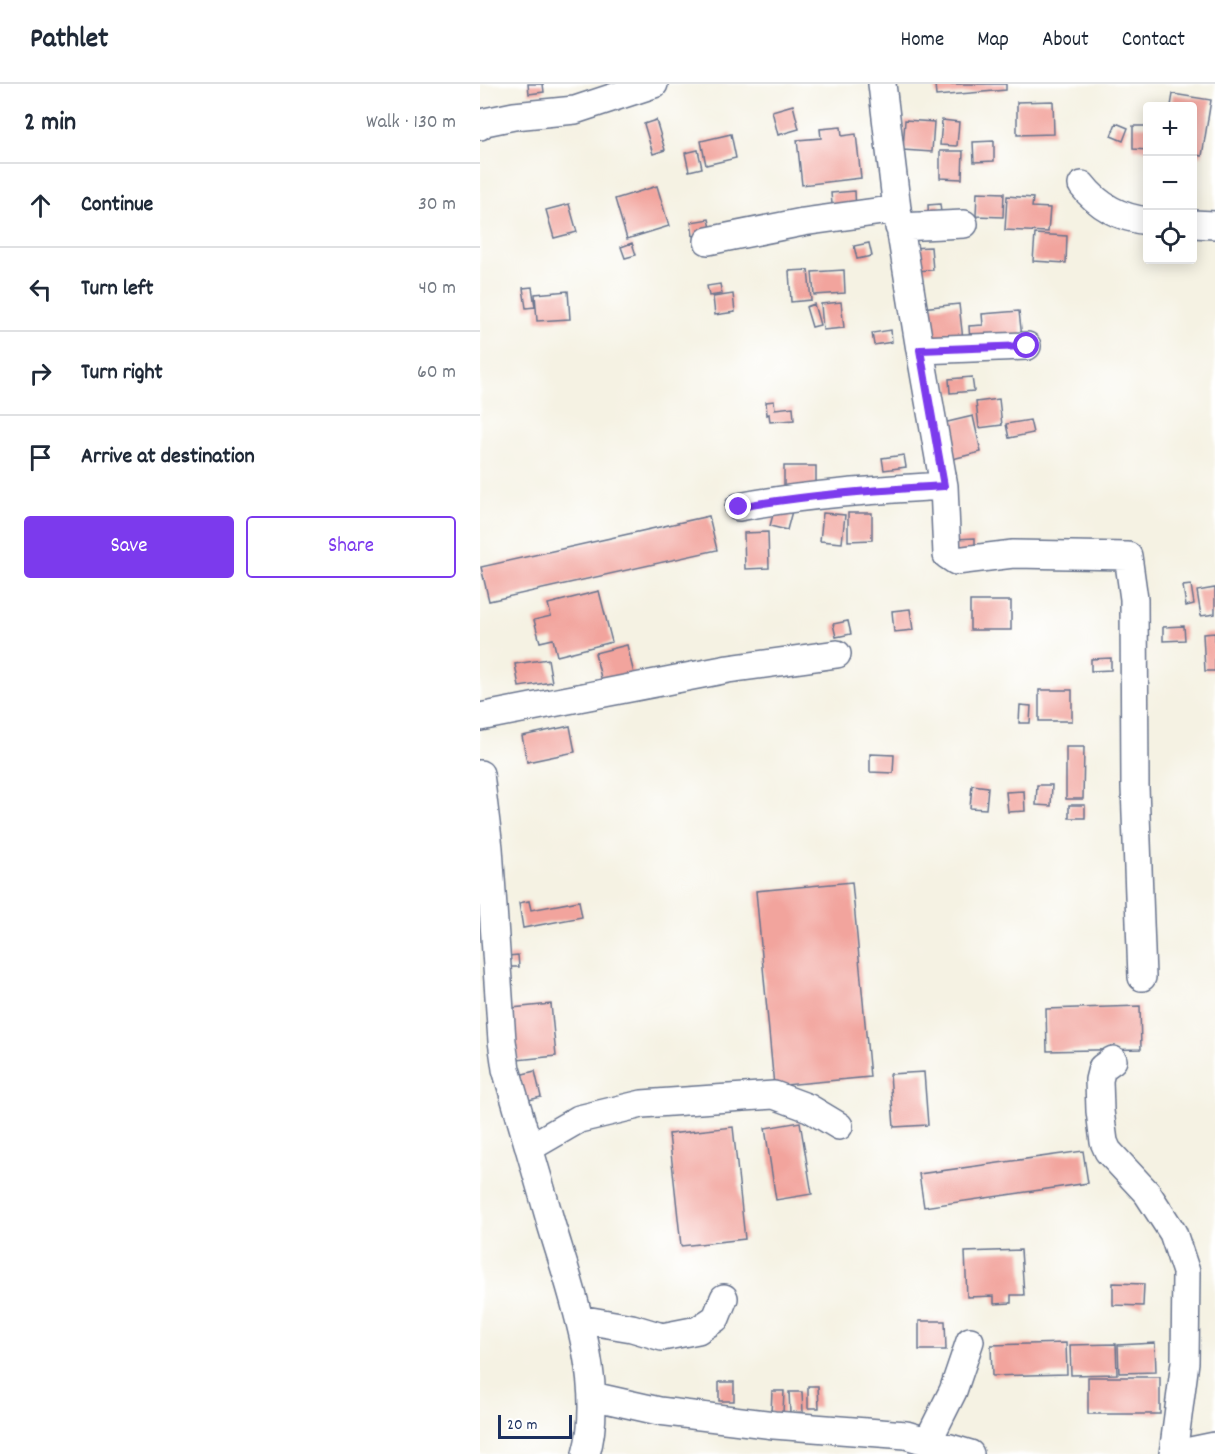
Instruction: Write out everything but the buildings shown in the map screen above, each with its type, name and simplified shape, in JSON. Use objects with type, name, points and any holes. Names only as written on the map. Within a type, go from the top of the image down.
[{"type":"street","points":[[480,126],[485,122],[513,116],[575,110],[654,84]]},
{"type":"street","points":[[882,84],[898,218],[944,486],[947,555],[956,561],[1013,554],[1128,556],[1134,599],[1135,787],[1142,977]]},
{"type":"street","points":[[1082,184],[1093,199],[1130,219],[1143,220]]},
{"type":"street","points":[[708,241],[803,222],[898,218],[964,224]]},
{"type":"street","points":[[1197,224],[1215,225]]},
{"type":"street","points":[[920,350],[1027,346]]},
{"type":"street","points":[[739,507],[837,493],[944,486]]},
{"type":"street","points":[[480,717],[728,669],[837,654]]},
{"type":"street","points":[[480,774],[489,848],[491,1042],[506,1068],[583,1332],[592,1396],[591,1438],[586,1454]]},
{"type":"street","points":[[1113,1060],[1102,1068],[1099,1080],[1104,1142],[1108,1151],[1147,1193],[1173,1233],[1186,1272],[1185,1362],[1174,1454],[1215,1446]]},
{"type":"street","points":[[529,1148],[579,1119],[642,1104],[774,1095],[809,1108],[839,1126]]},
{"type":"street","points":[[579,1319],[632,1328],[662,1336],[698,1330],[716,1318],[724,1298]]},
{"type":"street","points":[[928,1441],[953,1391],[970,1341]]},
{"type":"street","points":[[592,1396],[659,1411],[774,1425],[906,1435],[970,1454]]},
{"type":"route","points":[[739,507],[837,493],[944,486],[920,350],[1027,346]]}]
